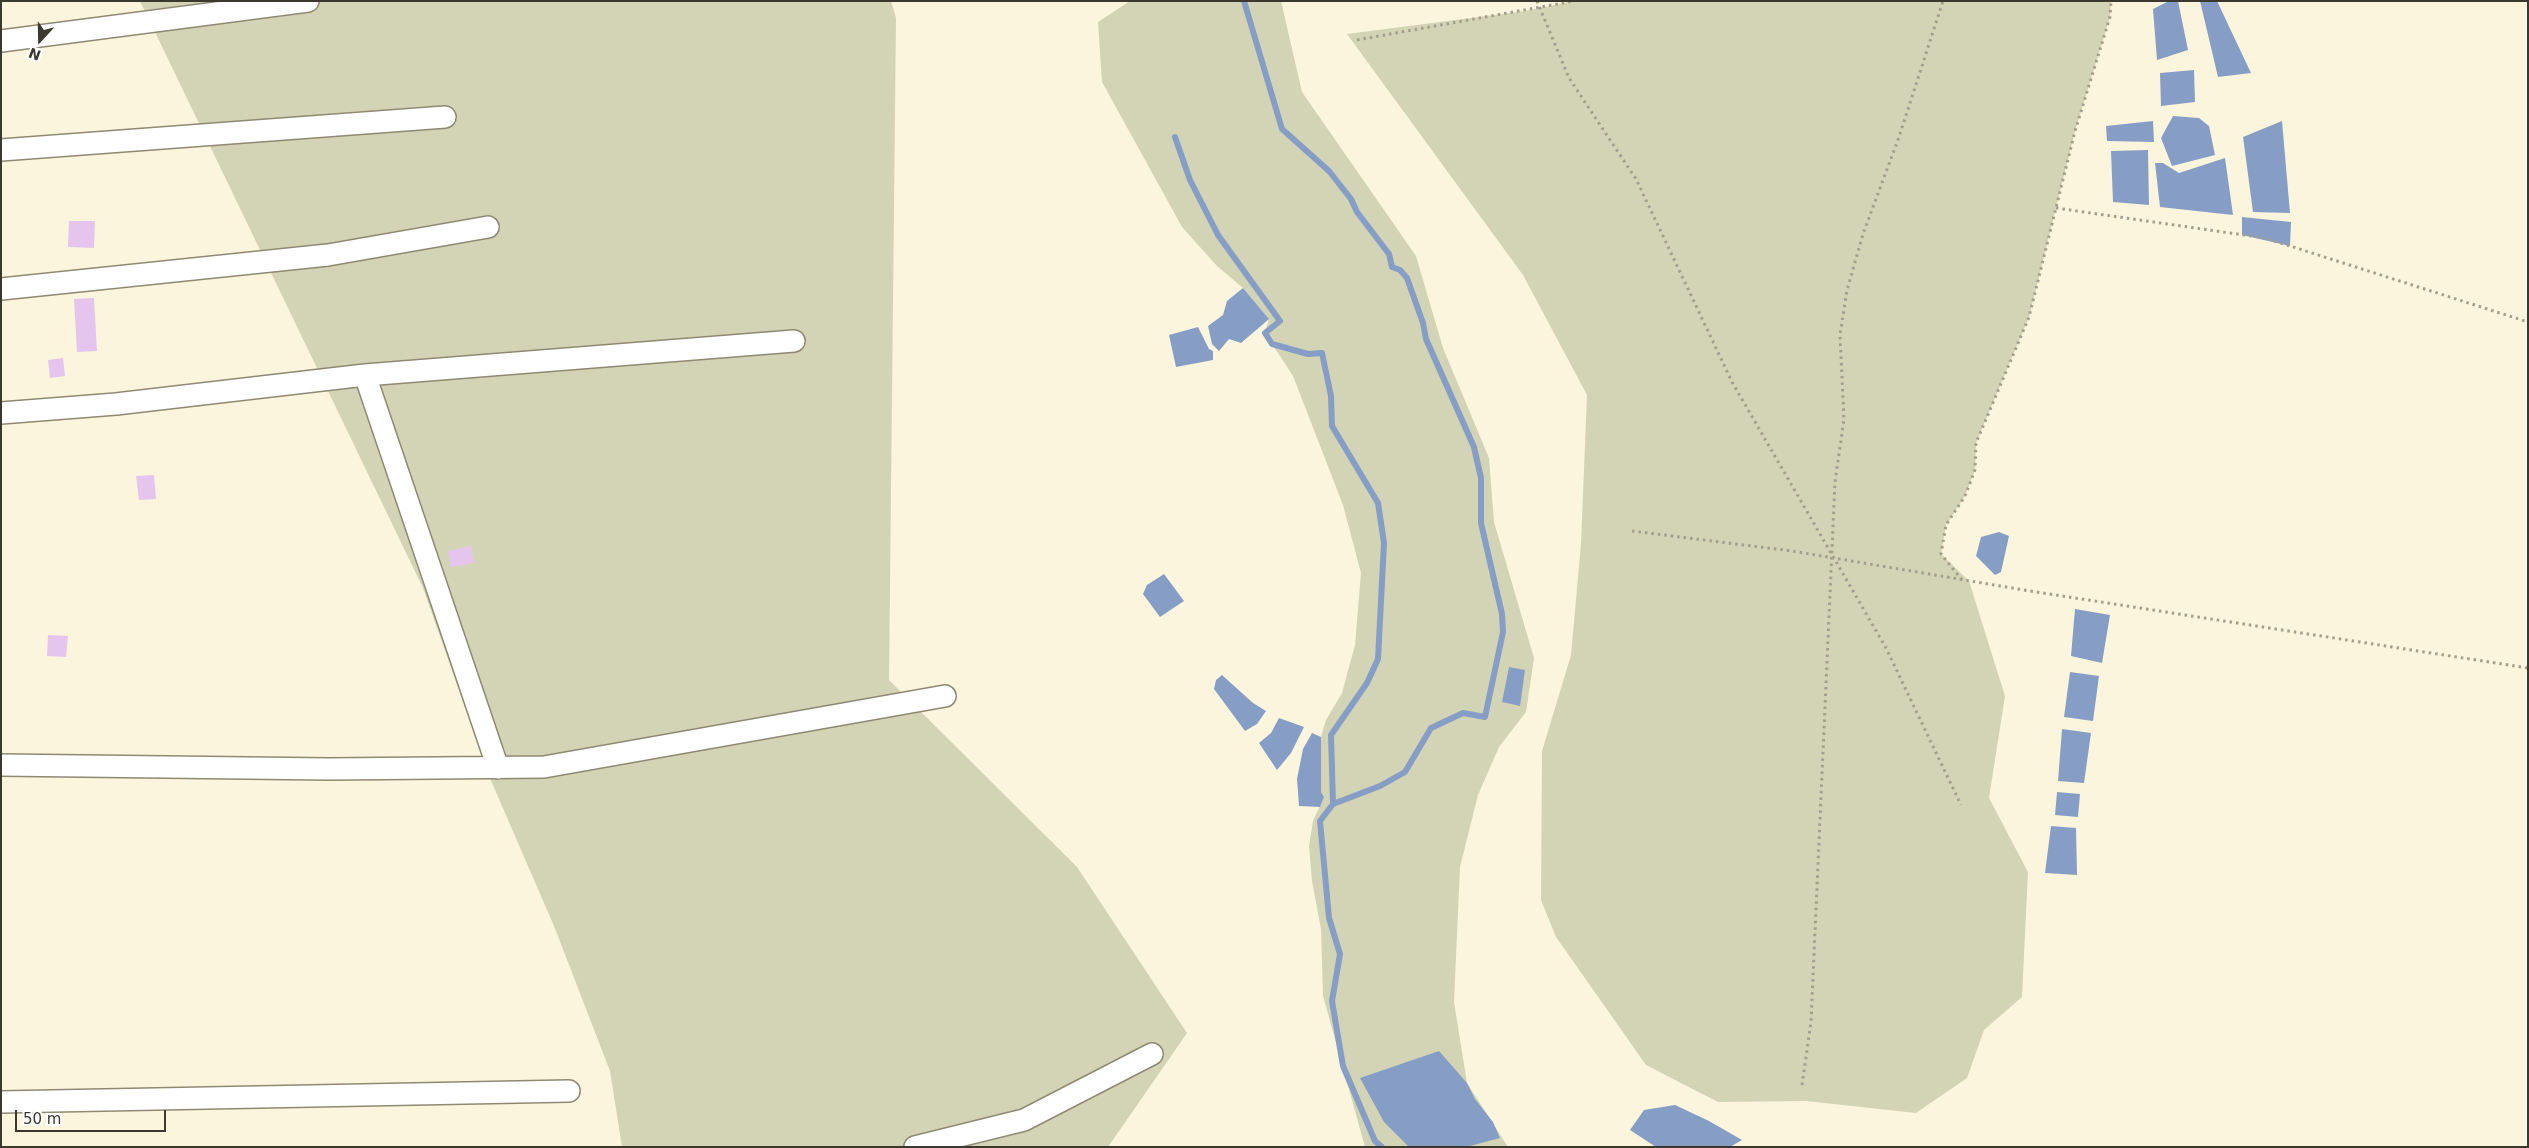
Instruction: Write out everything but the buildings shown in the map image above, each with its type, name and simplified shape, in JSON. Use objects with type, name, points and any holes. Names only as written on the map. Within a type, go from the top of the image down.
[{"type":"street","points":[[1,41],[308,1]]},
{"type":"street","points":[[1,150],[446,117]]},
{"type":"street","points":[[1,289],[328,255],[488,228]]},
{"type":"street","points":[[1,413],[116,404],[365,375],[794,341]]},
{"type":"street","points":[[365,375],[498,768]]},
{"type":"street","points":[[1,765],[329,769],[544,767],[945,696]]},
{"type":"street","points":[[915,1147],[1024,1120],[1152,1054]]},
{"type":"street","points":[[1,1102],[569,1091]]},
{"type":"path","points":[[1537,1],[1569,78],[1636,179],[1732,382],[1832,558],[1886,648],[1961,805]]},
{"type":"path","points":[[1358,40],[1574,1]]},
{"type":"path","points":[[1802,1085],[1811,1022],[1835,482],[1844,419],[1840,335],[1848,290],[1863,234],[1899,137],[1943,1]]},
{"type":"path","points":[[1963,580],[1941,554],[1946,525],[1964,496],[1975,470],[1976,443],[2029,317],[2075,131],[2110,17],[2111,1]]},
{"type":"path","points":[[2056,208],[2265,238],[2528,322]]},
{"type":"path","points":[[1632,532],[1832,558],[2528,668]]},
{"type":"green space","points":[[140,1],[891,1],[896,18],[889,680],[1077,867],[1187,1033],[1108,1147],[622,1147],[610,1071],[554,926],[489,776],[423,588]]},
{"type":"green space","points":[[1130,1],[1281,1],[1302,92],[1416,256],[1443,348],[1489,458],[1494,522],[1534,658],[1526,712],[1499,747],[1478,795],[1460,867],[1454,1002],[1467,1083],[1508,1147],[1365,1147],[1323,996],[1321,929],[1312,881],[1309,846],[1313,821],[1324,797],[1321,792],[1321,737],[1326,720],[1342,693],[1355,645],[1361,573],[1343,505],[1293,376],[1265,333],[1269,319],[1243,288],[1217,266],[1182,227],[1102,82],[1098,22]]},
{"type":"green space","points":[[1574,1],[2111,1],[2110,17],[2075,131],[2029,317],[1976,443],[1975,470],[1965,496],[1946,525],[1941,554],[1969,581],[2005,696],[1989,798],[2028,872],[2022,997],[1984,1030],[1967,1078],[1916,1113],[1806,1101],[1718,1102],[1646,1065],[1556,937],[1541,900],[1542,751],[1571,655],[1581,544],[1587,395],[1523,275],[1347,34],[1525,11]]},
{"type":"water","points":[[2169,1],[2178,1],[2188,50],[2157,60],[2153,9]]},
{"type":"water","points":[[2200,1],[2217,1],[2251,73],[2218,77]]},
{"type":"water","points":[[2194,70],[2195,102],[2161,106],[2160,73]]},
{"type":"water","points":[[2173,116],[2199,118],[2209,126],[2215,155],[2172,166],[2161,138]]},
{"type":"water","points":[[2153,121],[2154,142],[2107,141],[2106,126]]},
{"type":"water","points":[[2282,121],[2290,213],[2253,212],[2243,137]]},
{"type":"water","points":[[2148,150],[2149,205],[2113,202],[2111,151]]},
{"type":"water","points":[[2225,158],[2233,215],[2160,207],[2155,163],[2163,163],[2179,173]]},
{"type":"water","points":[[2242,217],[2291,222],[2290,246],[2242,235]]},
{"type":"water","points":[[1243,288],[1269,319],[1241,343],[1229,339],[1219,351],[1212,344],[1208,326],[1223,315],[1227,301]]},
{"type":"water","points":[[1198,327],[1209,349],[1213,351],[1213,360],[1176,367],[1169,335]]},
{"type":"water","points":[[1999,532],[2009,536],[2001,572],[1995,575],[1976,556],[1981,537]]},
{"type":"water","points":[[1164,574],[1184,601],[1160,617],[1143,594],[1147,585]]},
{"type":"water","points":[[2075,609],[2110,615],[2102,663],[2071,656]]},
{"type":"water","points":[[1509,667],[1525,670],[1520,706],[1502,702]]},
{"type":"water","points":[[2070,672],[2099,676],[2093,721],[2064,717]]},
{"type":"water","points":[[1222,675],[1253,703],[1266,711],[1257,724],[1245,731],[1214,689],[1216,680]]},
{"type":"water","points":[[1279,718],[1304,727],[1291,753],[1277,770],[1259,743],[1271,733]]},
{"type":"water","points":[[2062,729],[2091,733],[2084,783],[2058,781]]},
{"type":"water","points":[[1312,733],[1321,737],[1321,792],[1324,797],[1320,807],[1299,806],[1297,779],[1303,749]]},
{"type":"water","points":[[2057,792],[2080,794],[2078,817],[2055,815]]},
{"type":"water","points":[[2051,826],[2076,828],[2077,875],[2045,873]]},
{"type":"water","points":[[1439,1051],[1467,1083],[1475,1099],[1493,1122],[1500,1138],[1466,1147],[1409,1147],[1384,1122],[1360,1078]]},
{"type":"water","points":[[1675,1105],[1709,1121],[1742,1140],[1730,1147],[1656,1147],[1630,1130],[1644,1110]]},
{"type":"waterway","points":[[1244,1],[1282,129],[1329,171],[1389,254],[1392,267],[1400,270],[1407,278],[1423,323],[1426,339],[1474,447],[1481,478],[1481,523],[1502,614],[1503,632],[1485,717],[1463,713],[1431,728],[1405,772],[1380,786],[1333,804]]},
{"type":"waterway","points":[[1175,137],[1190,180],[1218,235],[1280,321],[1265,333],[1272,344],[1308,354],[1322,353],[1331,396],[1332,426],[1378,503],[1384,543],[1378,659],[1367,683],[1331,735],[1333,804],[1320,821],[1329,918],[1340,954],[1332,1001],[1343,1066],[1375,1141],[1382,1147]]}]
